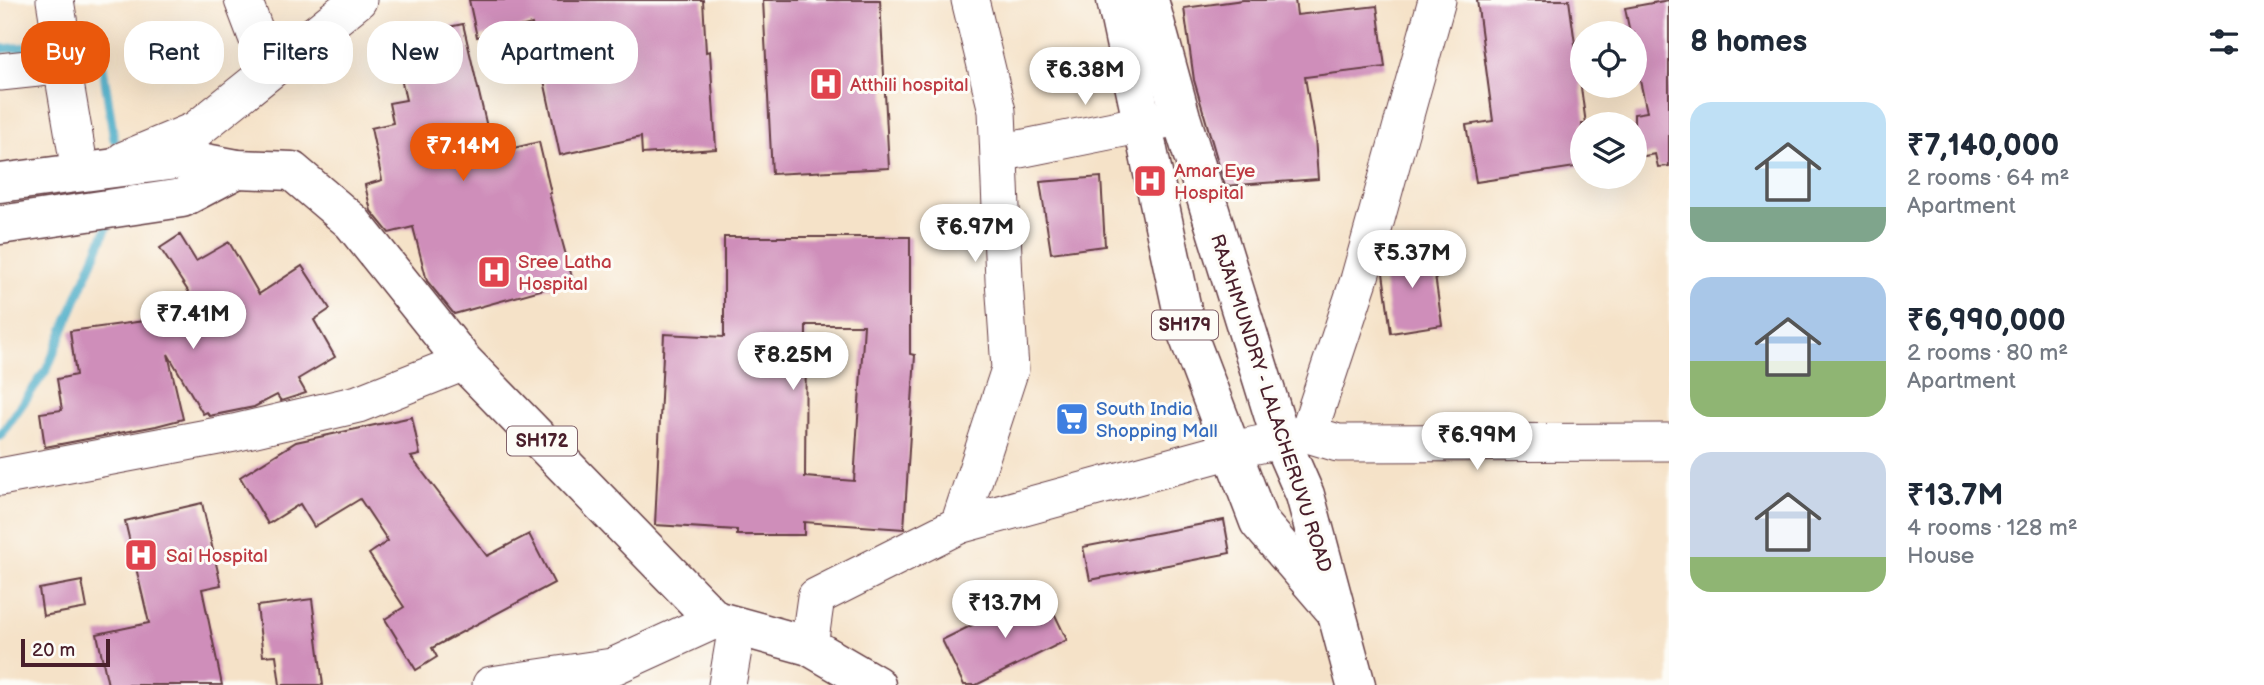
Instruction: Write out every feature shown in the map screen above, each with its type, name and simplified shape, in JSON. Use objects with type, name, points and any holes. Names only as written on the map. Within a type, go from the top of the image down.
[{"type":"main road","name":"SH179","points":[[1116,0],[1187,333],[1259,522],[1338,614]]},
{"type":"main road","name":"RAJAHMUNDRY - LALACHERUVU ROAD","points":[[1149,0],[1181,117],[1294,437],[1306,495],[1356,685]]},
{"type":"main road","name":"SH172","points":[[0,183],[184,159],[237,170],[292,171],[352,222],[464,362],[726,623]]},
{"type":"main road","name":"SH172","points":[[0,225],[182,198],[237,170]]},
{"type":"main road","points":[[726,623],[809,646],[876,685]]},
{"type":"street","points":[[55,0],[58,21]]},
{"type":"street","points":[[243,0],[251,21]]},
{"type":"street","points":[[332,21],[358,0]]},
{"type":"street","points":[[959,524],[1010,369],[997,111],[970,0]]},
{"type":"street","points":[[1294,437],[1359,280],[1437,0]]},
{"type":"street","points":[[0,72],[21,70]]},
{"type":"street","points":[[68,84],[93,170],[196,130],[253,84]]},
{"type":"street","points":[[1000,153],[1181,117]]},
{"type":"street","points":[[0,477],[234,433],[358,404],[464,362]]},
{"type":"street","points":[[809,646],[816,597],[959,524],[1232,450],[1294,437],[1338,443],[1669,442]]},
{"type":"street","points":[[491,685],[612,667],[726,623],[727,685]]},
{"type":"building","points":[[469,0],[703,0],[706,52],[710,51],[716,149],[642,154],[641,137],[560,155],[545,84],[638,84],[638,21],[477,21],[477,37]]},
{"type":"building","name":"Atthili hospital","points":[[763,0],[880,0],[889,168],[772,174]]},
{"type":"building","points":[[1243,0],[1295,0],[1297,15],[1377,6],[1385,67],[1305,77],[1315,137],[1318,179],[1225,186],[1194,80],[1184,8]]},
{"type":"building","points":[[1477,0],[1569,0],[1572,21],[1570,98],[1582,98],[1584,112],[1570,112],[1570,168],[1476,182],[1466,125],[1493,121]]},
{"type":"building","points":[[1669,0],[1669,166],[1658,167],[1655,154],[1647,156],[1647,112],[1644,98],[1647,98],[1647,21],[1628,21],[1625,8]]},
{"type":"building","points":[[463,24],[493,153],[539,142],[549,193],[573,281],[454,314],[427,281],[413,227],[389,233],[371,211],[365,185],[382,180],[371,128],[393,123],[389,103],[406,100],[402,84],[463,84]]},
{"type":"building","points":[[1101,177],[1105,246],[1051,253],[1040,182]]},
{"type":"building","points":[[180,235],[196,261],[229,242],[259,294],[302,266],[330,309],[314,320],[335,357],[298,379],[306,393],[281,401],[277,395],[254,407],[209,416],[207,412],[203,414],[168,354],[183,419],[45,447],[40,413],[62,410],[57,379],[76,375],[70,331],[144,321],[190,294],[160,248]]},
{"type":"building","points":[[724,237],[910,237],[910,354],[915,355],[904,529],[804,522],[804,535],[737,535],[737,530],[655,525],[664,334],[724,337]],"holes":[[[806,325],[864,325],[854,481],[805,477]]]},
{"type":"building","points":[[1431,247],[1442,325],[1391,333],[1383,273],[1388,253]]},
{"type":"building","points":[[412,417],[420,455],[411,457],[487,556],[529,534],[554,583],[432,648],[437,657],[416,670],[385,619],[404,607],[369,554],[388,541],[360,499],[314,527],[300,504],[268,524],[240,477],[296,442]]},
{"type":"building","points":[[202,503],[221,585],[202,589],[222,685],[108,685],[97,634],[149,623],[125,521]]},
{"type":"building","points":[[1224,520],[1230,553],[1090,580],[1083,547]]},
{"type":"building","points":[[82,581],[87,608],[43,616],[39,589]]},
{"type":"building","points":[[1043,590],[1067,640],[976,685],[964,685],[942,640]]},
{"type":"building","points":[[312,599],[323,685],[280,685],[276,655],[263,656],[257,606]]},
{"type":"waterway","points":[[0,49],[21,47]]},
{"type":"waterway","points":[[106,84],[114,139]]},
{"type":"waterway","points":[[0,436],[47,369],[110,220]]},
{"type":"place","name":"Atthili hospital","points":[[826,84]]},
{"type":"place","name":"Amar Eye Hospital","points":[[1150,181]]},
{"type":"place","name":"Sree Latha Hospital","points":[[494,272]]},
{"type":"place","name":"South India Shopping Mall","points":[[1072,419]]},
{"type":"place","name":"Sai Hospital","points":[[141,555]]}]
